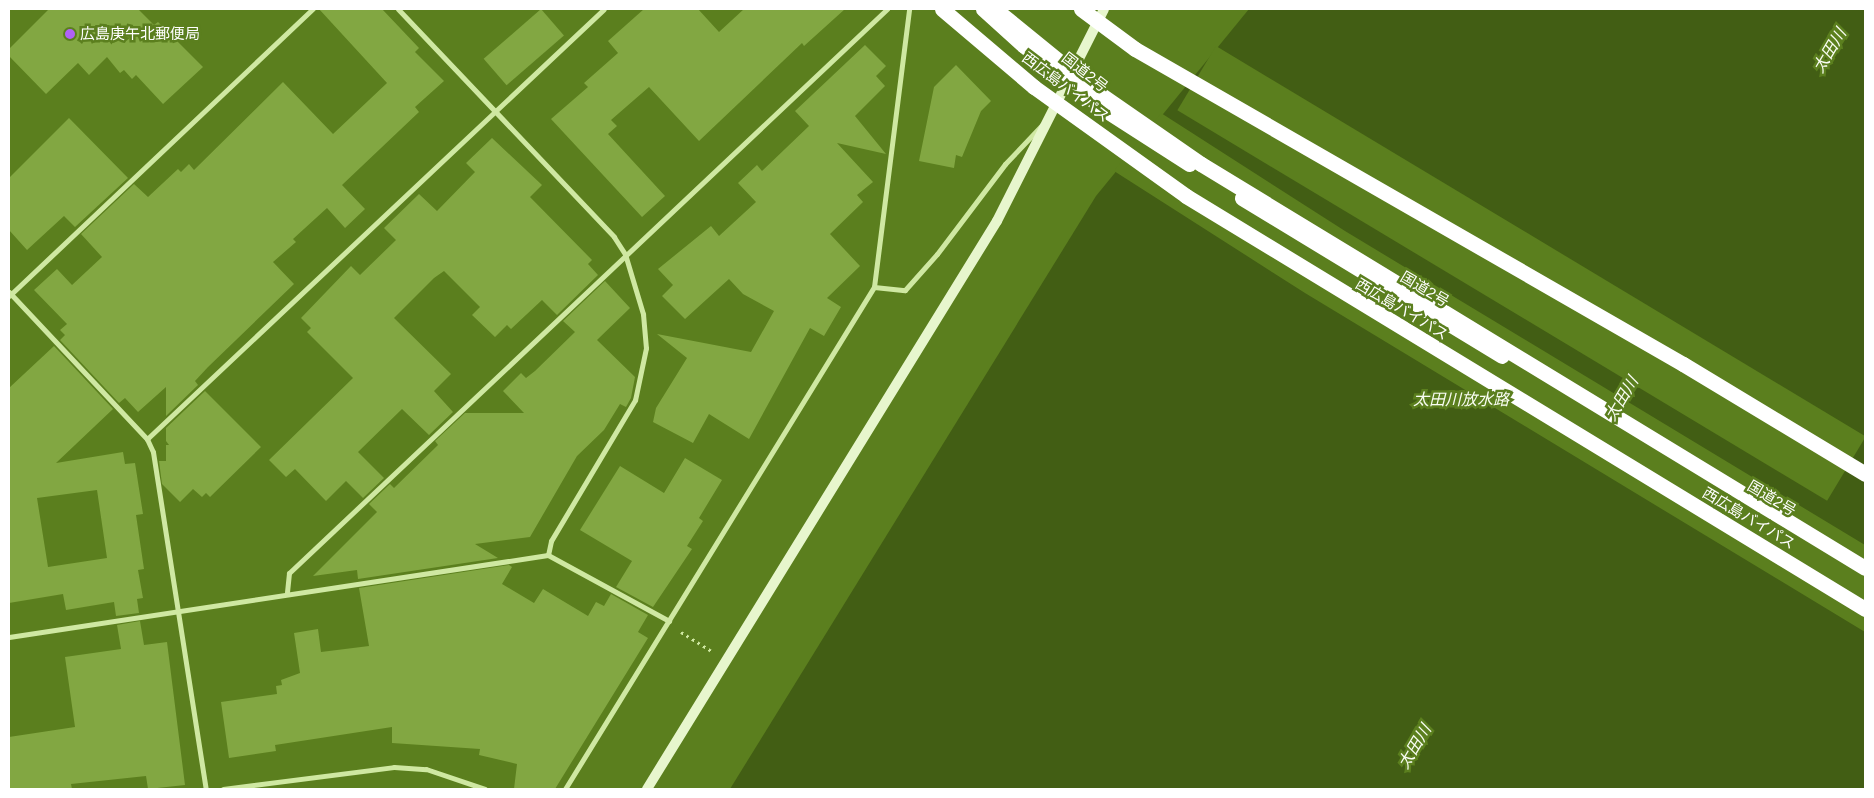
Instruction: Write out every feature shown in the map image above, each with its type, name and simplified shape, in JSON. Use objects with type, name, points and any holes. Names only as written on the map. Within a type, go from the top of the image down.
[{"type":"highway","name":"西広島バイパス","points":[[942,9],[1034,87],[1186,196],[1865,609]]},
{"type":"highway","name":"国道2号","points":[[983,9],[1067,81],[1105,110],[1314,242],[1865,575]]},
{"type":"highway","name":"西広島バイパス","points":[[995,9],[1098,92],[1201,164],[1865,568]]},
{"type":"highway","points":[[1081,9],[1095,22],[1135,49],[1683,364],[1865,474]]},
{"type":"street","points":[[206,789],[152,452],[147,439],[10,294],[313,9]]},
{"type":"street","points":[[398,9],[614,237],[625,254],[643,314],[646,348],[642,379],[635,400],[551,541],[548,555]]},
{"type":"street","points":[[147,439],[493,110],[604,9]]},
{"type":"street","points":[[287,592],[289,573],[625,254],[887,9]]},
{"type":"street","points":[[565,789],[874,287],[909,9]]},
{"type":"street","points":[[648,789],[997,221],[1095,22],[1104,9]]},
{"type":"street","points":[[874,287],[905,290],[937,254],[1005,164],[1045,122]]},
{"type":"street","points":[[9,637],[287,592],[548,555],[669,621]]},
{"type":"street","points":[[224,789],[394,767],[426,769],[485,789]]},
{"type":"path","points":[[674,628],[716,654]]},
{"type":"water","name":"太田川放水路","points":[[1249,9],[1865,9],[1865,789],[730,789],[1096,196]]},
{"type":"pier","points":[[1216,46],[1865,436],[1827,501],[1177,110]]},
{"type":"pier","points":[[1161,113],[1345,231],[1865,545],[1865,632],[1305,293],[1114,171]]},
{"type":"building","points":[[49,9],[138,9],[154,25],[158,22],[203,67],[163,104],[136,75],[132,79],[124,70],[120,73],[107,57],[89,75],[78,63],[46,94],[9,56],[9,49]]},
{"type":"building","points":[[319,9],[382,9],[419,48],[415,52],[444,81],[415,107],[419,112],[342,185],[365,209],[345,228],[327,208],[293,239],[296,242],[273,262],[294,284],[208,367],[195,381],[198,385],[166,416],[166,387],[138,412],[125,398],[119,403],[60,340],[65,335],[60,330],[67,324],[34,290],[57,269],[72,285],[102,257],[81,234],[134,184],[148,197],[178,169],[181,172],[189,164],[194,170],[283,82],[333,134],[387,83]]},
{"type":"building","points":[[541,9],[564,35],[507,85],[484,59]]},
{"type":"building","points":[[644,9],[698,9],[719,32],[744,9],[845,9],[804,46],[802,43],[699,141],[649,87],[611,120],[617,126],[608,134],[665,196],[642,217],[551,119],[588,87],[584,83],[618,53],[608,41]]},
{"type":"building","points":[[865,45],[886,66],[876,76],[885,86],[855,116],[886,154],[837,143],[873,182],[857,195],[863,202],[830,234],[860,266],[827,298],[841,307],[824,336],[810,328],[749,439],[709,414],[693,443],[653,422],[656,408],[687,358],[657,334],[751,352],[774,311],[743,294],[729,279],[685,319],[662,296],[673,285],[658,269],[711,226],[719,236],[756,202],[738,183],[757,165],[762,171],[809,126],[795,111]]},
{"type":"building","points":[[956,65],[991,101],[981,111],[962,157],[956,155],[954,168],[919,161],[934,87]]},
{"type":"building","points":[[69,118],[128,178],[75,227],[64,216],[27,250],[9,230],[9,178]]},
{"type":"building","points":[[492,138],[542,185],[530,197],[592,260],[588,264],[598,275],[557,315],[542,300],[511,329],[507,325],[495,337],[472,315],[480,307],[444,271],[434,278],[394,318],[451,374],[434,391],[453,412],[429,435],[402,409],[358,452],[384,478],[363,498],[346,481],[326,501],[295,469],[286,477],[269,460],[353,378],[307,332],[311,328],[301,318],[351,266],[360,275],[396,240],[384,228],[419,194],[437,211],[475,172],[466,163]]},
{"type":"building","points":[[605,281],[630,308],[597,340],[635,377],[631,398],[626,407],[620,404],[604,430],[577,456],[530,537],[475,544],[498,558],[358,579],[357,570],[313,576],[377,512],[369,504],[390,484],[394,488],[438,445],[435,441],[465,413],[524,413],[503,391],[521,373],[526,378],[535,371],[575,332],[563,321]]},
{"type":"building","points":[[54,346],[113,409],[56,463],[123,452],[125,464],[135,463],[143,514],[136,515],[144,569],[138,570],[143,598],[137,599],[139,613],[116,616],[114,602],[66,610],[63,594],[9,603],[9,388]],"holes":[[[97,490],[107,558],[48,567],[37,498]]]},
{"type":"building","points":[[205,391],[261,447],[210,497],[206,493],[202,497],[193,489],[180,502],[162,484],[159,461],[166,461],[166,445],[169,445],[166,441],[166,428]]},
{"type":"building","points":[[685,458],[722,480],[699,518],[703,521],[687,546],[692,549],[653,607],[616,587],[632,561],[580,530],[620,466],[664,493]]},
{"type":"building","points":[[509,565],[512,567],[502,584],[534,603],[543,589],[588,616],[596,602],[604,606],[611,594],[648,615],[638,632],[648,638],[555,789],[514,789],[517,764],[479,755],[480,749],[392,743],[392,727],[275,745],[276,751],[229,758],[221,702],[277,694],[276,686],[282,685],[281,680],[300,673],[294,633],[318,629],[321,652],[369,646],[359,588]]},
{"type":"building","points":[[140,621],[144,645],[167,642],[185,785],[148,789],[146,776],[71,784],[72,789],[9,789],[9,737],[75,727],[65,657],[121,649],[117,625]]},
{"type":"place","name":"広島庚午北郵便局","points":[[70,34]]},
{"type":"water label","name":"太田川","points":[[1830,51]]},
{"type":"water label","name":"太田川","points":[[1622,399]]},
{"type":"water label","name":"太田川","points":[[1415,747]]}]
